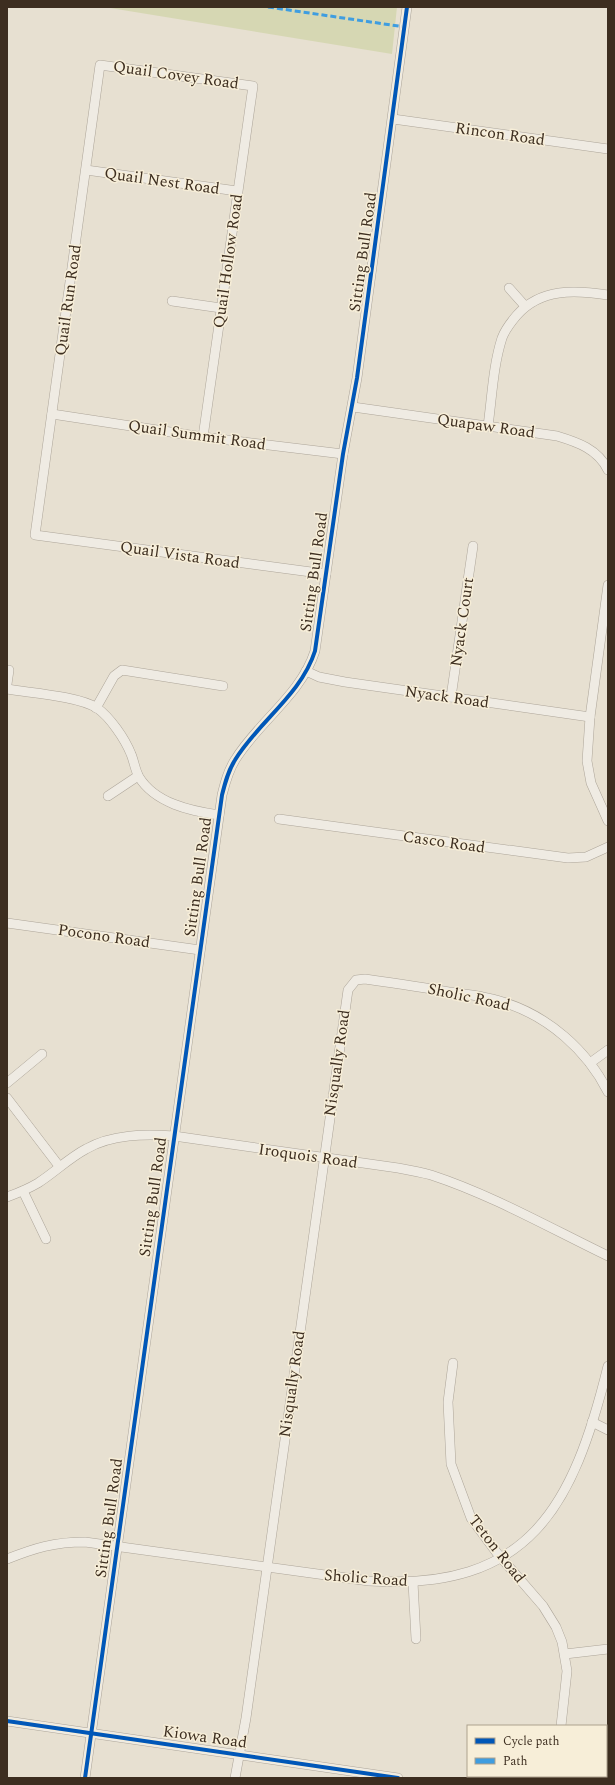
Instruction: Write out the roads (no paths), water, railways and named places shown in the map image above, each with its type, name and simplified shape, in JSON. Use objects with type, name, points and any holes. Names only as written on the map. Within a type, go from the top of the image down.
[{"type":"street","name":"Sitting Bull Road","points":[[85,1778],[200,950],[225,782],[234,761],[293,690],[312,660],[317,638],[343,454],[353,407],[407,7]]},
{"type":"street","name":"Quail Covey Road","points":[[100,65],[253,86]]},
{"type":"street","name":"Quail Run Road","points":[[35,535],[100,65]]},
{"type":"street","name":"Quail Hollow Road","points":[[203,436],[253,86]]},
{"type":"street","name":"Rincon Road","points":[[393,119],[608,149]]},
{"type":"street","name":"Quail Nest Road","points":[[86,170],[237,191]]},
{"type":"street","points":[[509,288],[525,306]]},
{"type":"street","points":[[488,426],[498,352],[503,337],[510,324],[525,306],[541,297],[556,294],[572,292],[608,295]]},
{"type":"street","points":[[172,300],[221,308]]},
{"type":"street","name":"Quapaw Road","points":[[353,407],[557,436],[572,440],[592,451],[607,464]]},
{"type":"street","name":"Quail Summit Road","points":[[52,414],[203,436],[343,454]]},
{"type":"street","name":"Quail Vista Road","points":[[35,535],[326,574]]},
{"type":"street","name":"Nyack Court","points":[[451,697],[473,546]]},
{"type":"street","points":[[608,586],[590,717],[587,761],[591,783],[608,821]]},
{"type":"street","points":[[7,684],[9,670]]},
{"type":"street","points":[[96,708],[114,676],[122,670],[222,686]]},
{"type":"street","name":"Nyack Road","points":[[306,671],[319,677],[345,682],[590,717]]},
{"type":"street","points":[[7,689],[72,699],[96,708],[116,726],[131,753],[138,776],[153,793],[190,810],[219,815]]},
{"type":"street","points":[[108,796],[138,776]]},
{"type":"street","name":"Casco Road","points":[[279,819],[568,858],[586,858],[608,847]]},
{"type":"street","name":"Pocono Road","points":[[7,923],[200,950]]},
{"type":"street","name":"Sholic Road","points":[[348,990],[356,980],[365,979],[486,997],[524,1010],[558,1030],[590,1063],[608,1092]]},
{"type":"street","name":"Nisqually Road","points":[[235,1778],[242,1745],[348,990]]},
{"type":"street","points":[[590,1063],[608,1050]]},
{"type":"street","points":[[7,1083],[42,1054]]},
{"type":"street","points":[[7,1098],[59,1166]]},
{"type":"street","name":"Iroquois Road","points":[[7,1197],[23,1191],[39,1182],[59,1166],[87,1148],[109,1140],[145,1135],[174,1136],[398,1168],[429,1175],[453,1183],[504,1206],[608,1256]]},
{"type":"street","points":[[23,1191],[46,1239]]},
{"type":"street","name":"Teton Road","points":[[453,1364],[448,1402],[451,1464],[471,1518],[502,1558],[538,1600],[550,1617],[562,1642],[567,1671],[566,1691],[560,1725]]},
{"type":"street","name":"Sholic Road","points":[[7,1560],[34,1548],[63,1542],[85,1542],[369,1582],[413,1582],[442,1579],[468,1573],[502,1558],[535,1532],[551,1513],[563,1494],[592,1422],[608,1366]]},
{"type":"street","points":[[592,1422],[608,1430]]},
{"type":"street","points":[[413,1582],[416,1639]]},
{"type":"street","points":[[565,1654],[608,1649]]},
{"type":"street","name":"Kiowa Road","points":[[7,1721],[397,1778]]}]
